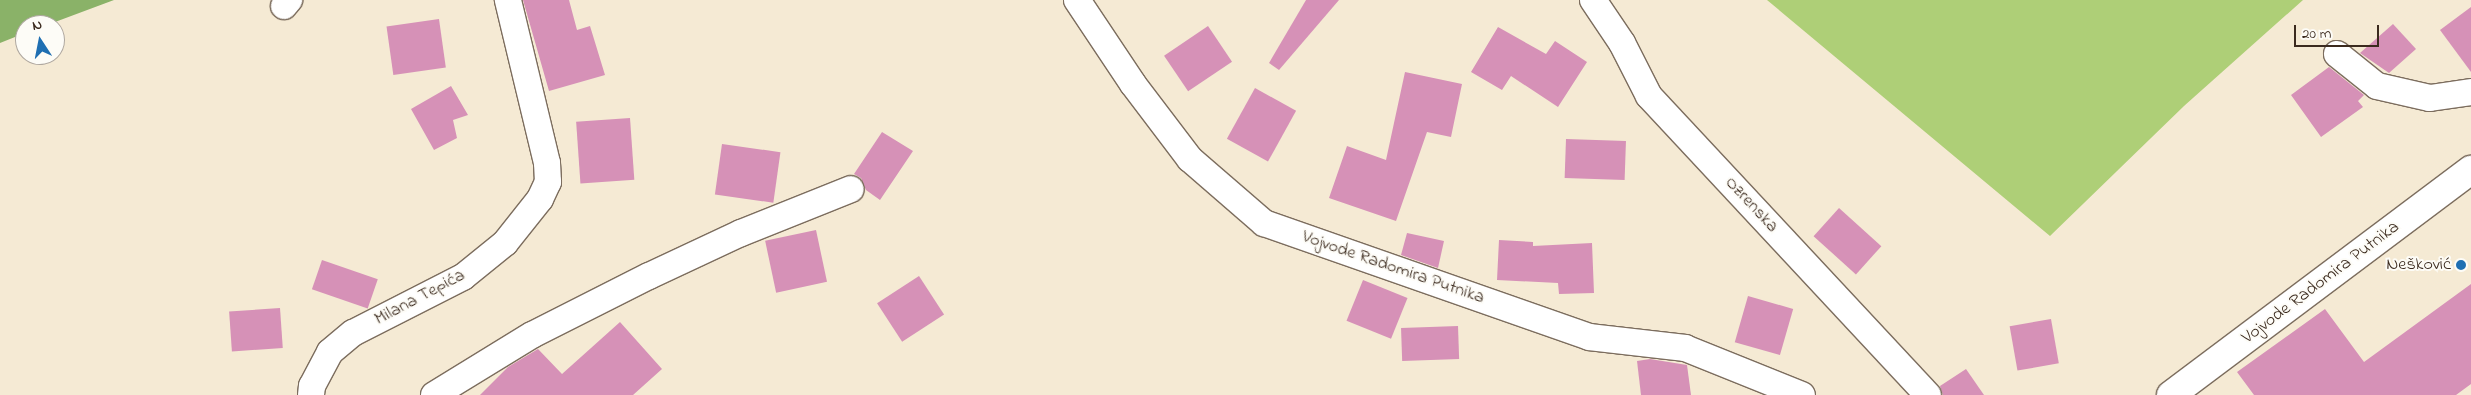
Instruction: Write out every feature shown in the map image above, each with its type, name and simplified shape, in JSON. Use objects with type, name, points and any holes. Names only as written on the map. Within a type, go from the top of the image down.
[{"type":"main road","name":"Vojvode Radomira Putnika","points":[[2171,395],[2471,170]]},
{"type":"street","name":"Milana Tepića","points":[[311,395],[312,386],[330,352],[353,333],[463,277],[505,243],[540,199],[548,182],[547,163],[508,0]]},
{"type":"street","name":"Vojvode Radomira Putnika","points":[[1076,0],[1088,13],[1132,84],[1190,159],[1264,223],[1589,337],[1685,348],[1802,395]]},
{"type":"street","name":"Ozrenska","points":[[1593,0],[1622,43],[1650,96],[1928,395]]},
{"type":"street","points":[[2337,54],[2378,86],[2430,98],[2471,92]]},
{"type":"street","points":[[434,395],[532,335],[641,280],[741,233],[851,189]]},
{"type":"green space","points":[[0,0],[114,0],[65,18],[65,15],[15,15],[15,37],[0,43]]},
{"type":"green space","points":[[1767,0],[2303,0],[2184,106],[2050,236]]},
{"type":"building","points":[[523,0],[569,0],[577,30],[590,26],[605,75],[549,91]]},
{"type":"building","points":[[1306,0],[1339,0],[1279,70],[1269,63]]},
{"type":"building","points":[[2471,7],[2471,72],[2440,30]]},
{"type":"building","points":[[439,19],[446,68],[393,75],[387,26]]},
{"type":"building","points":[[2393,24],[2416,49],[2389,73],[2360,53]]},
{"type":"building","points":[[1208,26],[1232,62],[1188,91],[1164,56]]},
{"type":"building","points":[[1498,27],[1546,54],[1555,41],[1587,62],[1558,107],[1511,76],[1502,90],[1471,72]]},
{"type":"building","points":[[2329,67],[2364,95],[2358,101],[2363,107],[2321,137],[2291,95]]},
{"type":"building","points":[[1405,72],[1462,84],[1451,137],[1427,132],[1396,221],[1329,198],[1347,146],[1386,160]]},
{"type":"building","points":[[451,86],[468,115],[453,120],[457,138],[434,150],[411,109]]},
{"type":"building","points":[[1255,88],[1296,111],[1268,162],[1227,139]]},
{"type":"building","points":[[630,118],[634,180],[580,184],[576,122]]},
{"type":"building","points":[[882,132],[913,151],[880,200],[866,190],[861,178],[854,174]]},
{"type":"building","points":[[1566,139],[1626,141],[1625,180],[1565,178]]},
{"type":"building","points":[[722,144],[780,152],[773,203],[715,195]]},
{"type":"building","points":[[1839,208],[1881,246],[1856,274],[1814,236]]},
{"type":"building","points":[[816,230],[827,282],[776,293],[765,241]]},
{"type":"building","points":[[1407,233],[1444,241],[1438,268],[1401,255]]},
{"type":"building","points":[[1499,240],[1533,242],[1533,246],[1592,243],[1594,293],[1559,294],[1558,283],[1497,280]]},
{"type":"building","points":[[322,260],[378,279],[368,309],[312,289]]},
{"type":"building","points":[[919,276],[944,315],[902,342],[877,303]]},
{"type":"building","points":[[1363,280],[1408,298],[1391,339],[1347,321]]},
{"type":"building","points":[[2471,284],[2471,384],[2456,395],[2254,395],[2237,372],[2325,309],[2364,362]]},
{"type":"building","points":[[1748,296],[1793,309],[1780,355],[1735,342]]},
{"type":"building","points":[[280,308],[283,348],[232,351],[229,312]]},
{"type":"building","points":[[2051,319],[2059,363],[2017,371],[2010,326]]},
{"type":"building","points":[[620,322],[662,369],[633,395],[480,395],[508,367],[538,349],[562,374]]},
{"type":"building","points":[[1458,326],[1459,359],[1402,361],[1401,328]]},
{"type":"building","points":[[1650,359],[1687,365],[1691,395],[1641,395],[1637,361]]},
{"type":"building","points":[[1966,369],[1984,395],[1943,395],[1940,386]]},
{"type":"place","name":"Nešković","points":[[2461,265]]}]
